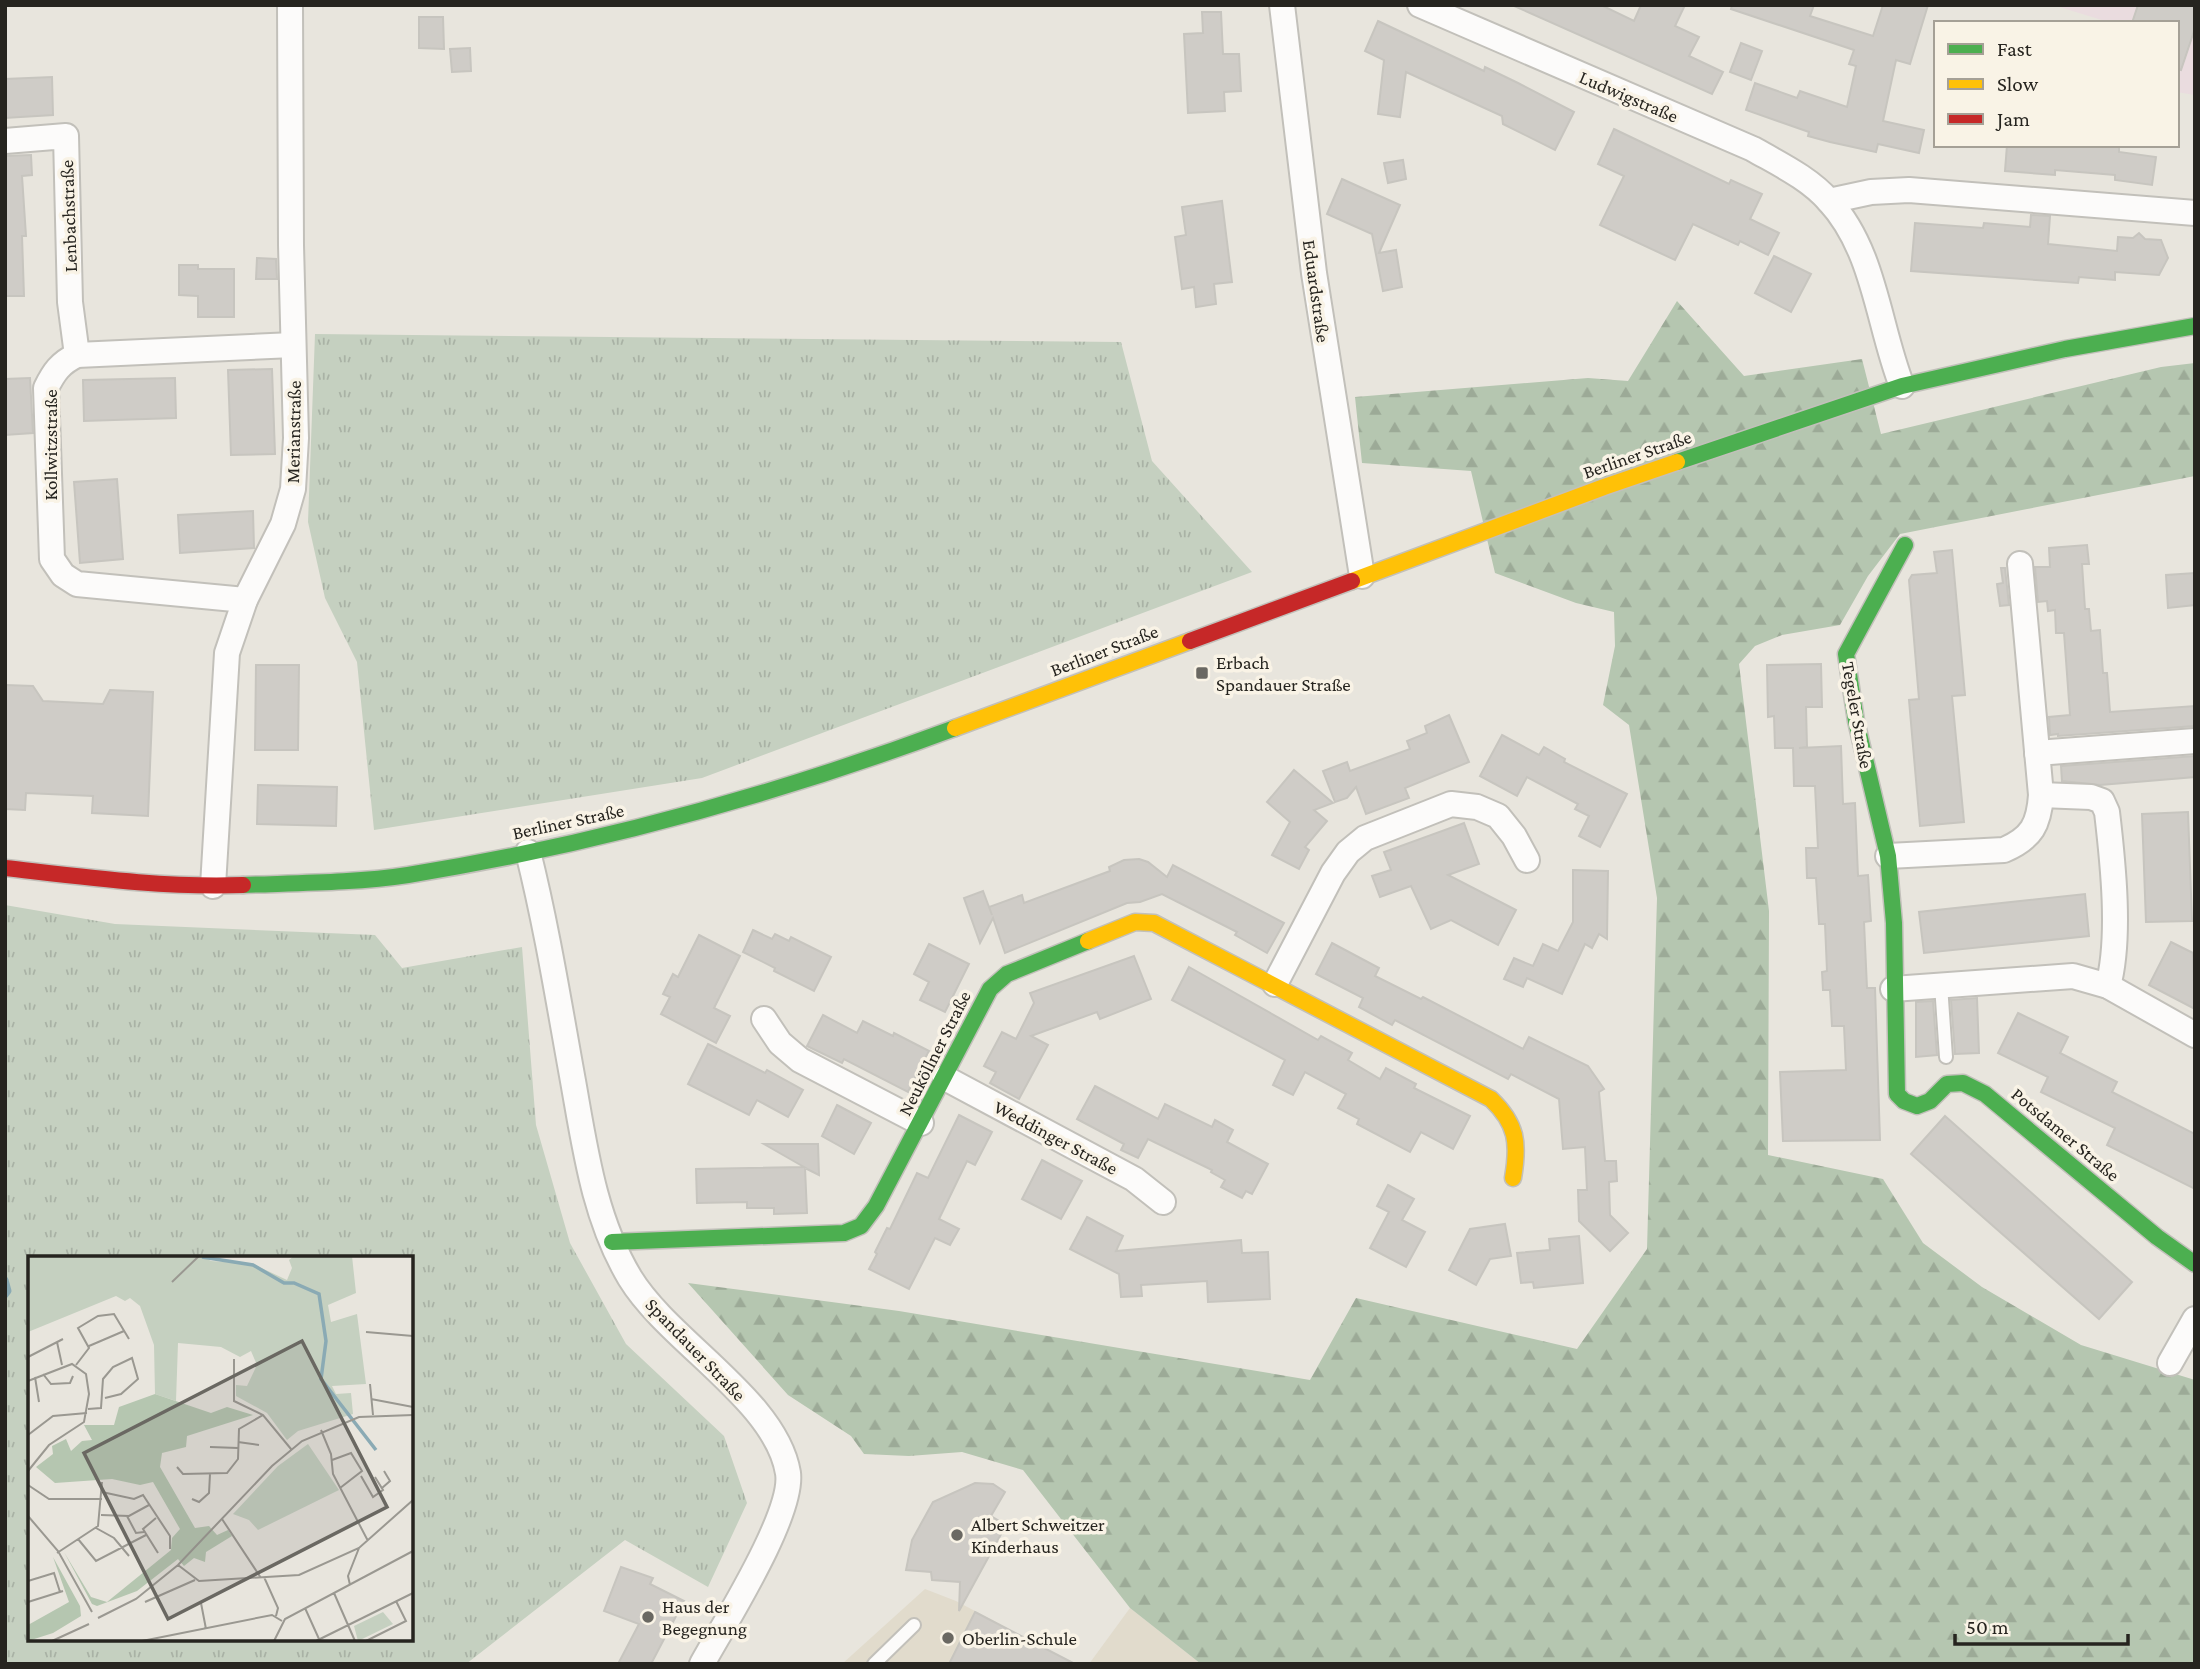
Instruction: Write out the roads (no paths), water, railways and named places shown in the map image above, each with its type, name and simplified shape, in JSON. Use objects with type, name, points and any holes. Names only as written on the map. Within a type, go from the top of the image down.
[{"type":"street","name":"Merianstraße","points":[[213,886],[227,653],[245,600],[283,524],[293,489],[296,438],[290,245],[290,5]]},
{"type":"street","name":"Eduardstraße","points":[[1282,5],[1314,273],[1362,576]]},
{"type":"street","name":"Ludwigstraße","points":[[1420,5],[1753,149],[1801,177],[1829,201],[1855,238],[1902,386]]},
{"type":"street","name":"Lenbachstraße","points":[[5,141],[65,136],[70,302],[77,355]]},
{"type":"street","points":[[1829,201],[1871,192],[1909,190],[2195,213]]},
{"type":"street","name":"Berliner Straße","points":[[5,868],[105,880],[213,886],[405,875],[626,830],[750,798],[895,750],[1604,487],[1902,386],[2065,349],[2195,326]]},
{"type":"street","points":[[77,355],[293,345]]},
{"type":"street","name":"Kollwitzstraße","points":[[77,355],[63,362],[46,388],[52,559],[63,575],[78,584],[245,600]]},
{"type":"street","name":"Tegeler Straße","points":[[1902,1101],[1896,1088],[1894,923],[1888,856],[1856,721],[1846,654],[1905,545]]},
{"type":"street","points":[[1888,856],[2004,850],[2020,843],[2031,832],[2040,816],[2041,794],[2021,564]]},
{"type":"street","points":[[2037,754],[2195,741]]},
{"type":"street","points":[[2041,794],[2091,797],[2102,801],[2107,812],[2116,942],[2108,986]]},
{"type":"street","points":[[1275,984],[1333,873],[1348,852],[1365,838],[1451,804],[1478,807],[1498,816],[1514,836],[1527,860]]},
{"type":"street","name":"Spandauer Straße","points":[[528,852],[542,911],[589,1171],[612,1242],[631,1279],[658,1314],[765,1420],[779,1446],[788,1474],[785,1500],[771,1539],[702,1664]]},
{"type":"street","name":"Neuköllner Straße","points":[[612,1242],[844,1233],[861,1226],[876,1206],[922,1123],[990,989],[1007,974],[1135,922],[1154,923],[1491,1099],[1507,1113],[1516,1137],[1513,1178]]},
{"type":"street","points":[[1894,989],[2073,976],[2108,986],[2195,1035]]},
{"type":"street","points":[[764,1019],[780,1043],[800,1060],[922,1123]]},
{"type":"street","name":"Weddinger Straße","points":[[945,1077],[1134,1179],[1163,1202]]},
{"type":"street","name":"Potsdamer Straße","points":[[1902,1101],[1913,1106],[1924,1105],[1934,1099],[1947,1084],[1963,1083],[1985,1094],[2157,1237],[2195,1264]]},
{"type":"street","points":[[2170,1363],[2195,1319]]},
{"type":"lane","points":[[1941,985],[1946,1057]]},
{"type":"lane","points":[[874,1664],[914,1625]]},
{"type":"waterway","points":[[5,1280],[8,1291],[5,1295]]},
{"type":"place","name":"Erbach Spandauer Straße","points":[[1202,673]]},
{"type":"place","name":"Albert Schweitzer Kinderhaus","points":[[957,1535]]},
{"type":"place","name":"Haus der Begegnung","points":[[648,1617]]},
{"type":"place","name":"Oberlin-Schule","points":[[948,1638]]}]
